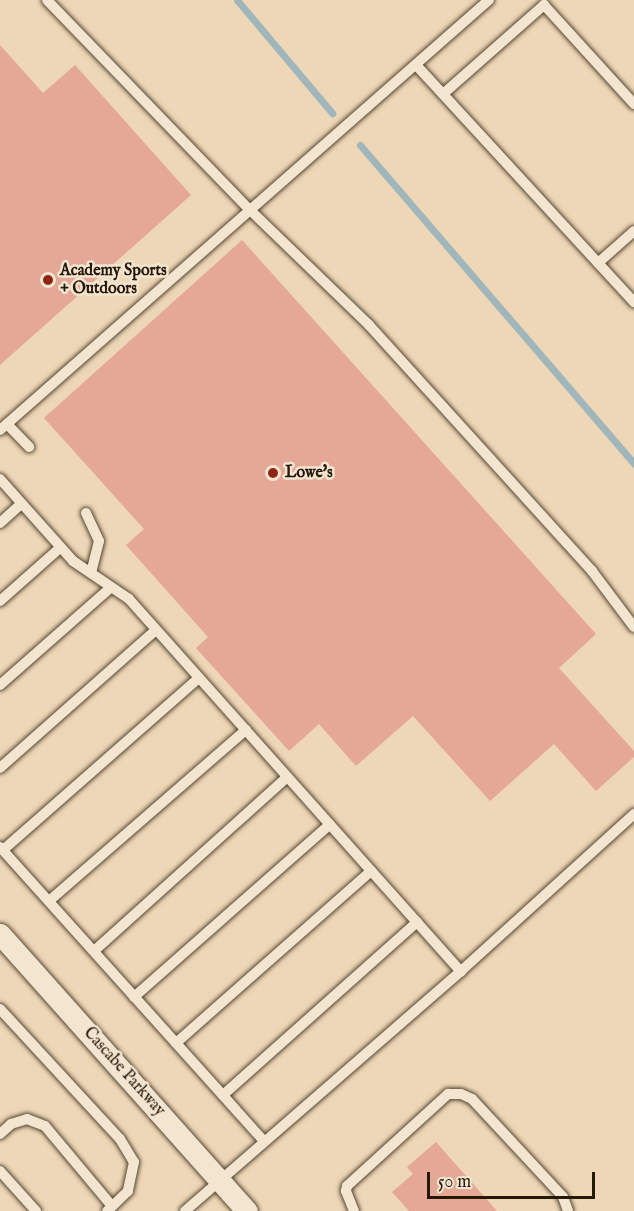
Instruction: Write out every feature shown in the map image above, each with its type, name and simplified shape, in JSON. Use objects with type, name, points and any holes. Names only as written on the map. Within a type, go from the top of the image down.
[{"type":"street","name":"Cascabe Parkway","points":[[2,940],[247,1211]]},
{"type":"lane","points":[[46,0],[250,210],[369,325],[592,572],[634,627]]},
{"type":"lane","points":[[29,447],[3,427],[417,66],[489,0]]},
{"type":"lane","points":[[443,94],[544,5],[634,104]]},
{"type":"lane","points":[[417,66],[634,302]]},
{"type":"lane","points":[[598,263],[634,231]]},
{"type":"lane","points":[[0,479],[73,561],[129,599],[461,971]]},
{"type":"lane","points":[[0,523],[21,504]]},
{"type":"lane","points":[[86,513],[99,541],[91,573]]},
{"type":"lane","points":[[0,601],[61,547]]},
{"type":"lane","points":[[0,685],[111,587]]},
{"type":"lane","points":[[0,768],[156,630]]},
{"type":"lane","points":[[200,678],[2,849],[264,1141]]},
{"type":"lane","points":[[49,902],[246,730]]},
{"type":"lane","points":[[94,951],[287,777]]},
{"type":"lane","points":[[185,1211],[461,971],[634,814]]},
{"type":"lane","points":[[134,996],[330,824]]},
{"type":"lane","points":[[176,1043],[371,871]]},
{"type":"lane","points":[[223,1095],[417,922]]},
{"type":"lane","points":[[0,1009],[120,1139],[134,1162],[128,1191],[109,1208],[45,1126],[27,1119],[11,1124],[0,1134]]},
{"type":"lane","points":[[354,1211],[346,1191],[347,1186],[448,1094],[461,1094],[472,1099],[563,1197],[568,1211]]},
{"type":"lane","points":[[0,1171],[36,1211]]},
{"type":"building","name":"Academy Sports + Outdoors","points":[[0,45],[43,93],[75,65],[191,195],[0,365]]},
{"type":"building","name":"Lowe's","points":[[242,240],[596,634],[559,668],[634,751],[634,757],[596,791],[554,744],[490,801],[413,716],[356,766],[319,724],[289,751],[196,648],[208,637],[126,545],[144,529],[44,418]]},
{"type":"building","points":[[436,1142],[497,1211],[409,1211],[392,1192],[413,1174],[407,1167]]},
{"type":"waterway","points":[[237,0],[332,113]]},
{"type":"waterway","points":[[360,145],[634,463]]},
{"type":"place","name":"Academy Sports + Outdoors","points":[[48,280]]},
{"type":"place","name":"Lowe's","points":[[273,473]]}]
